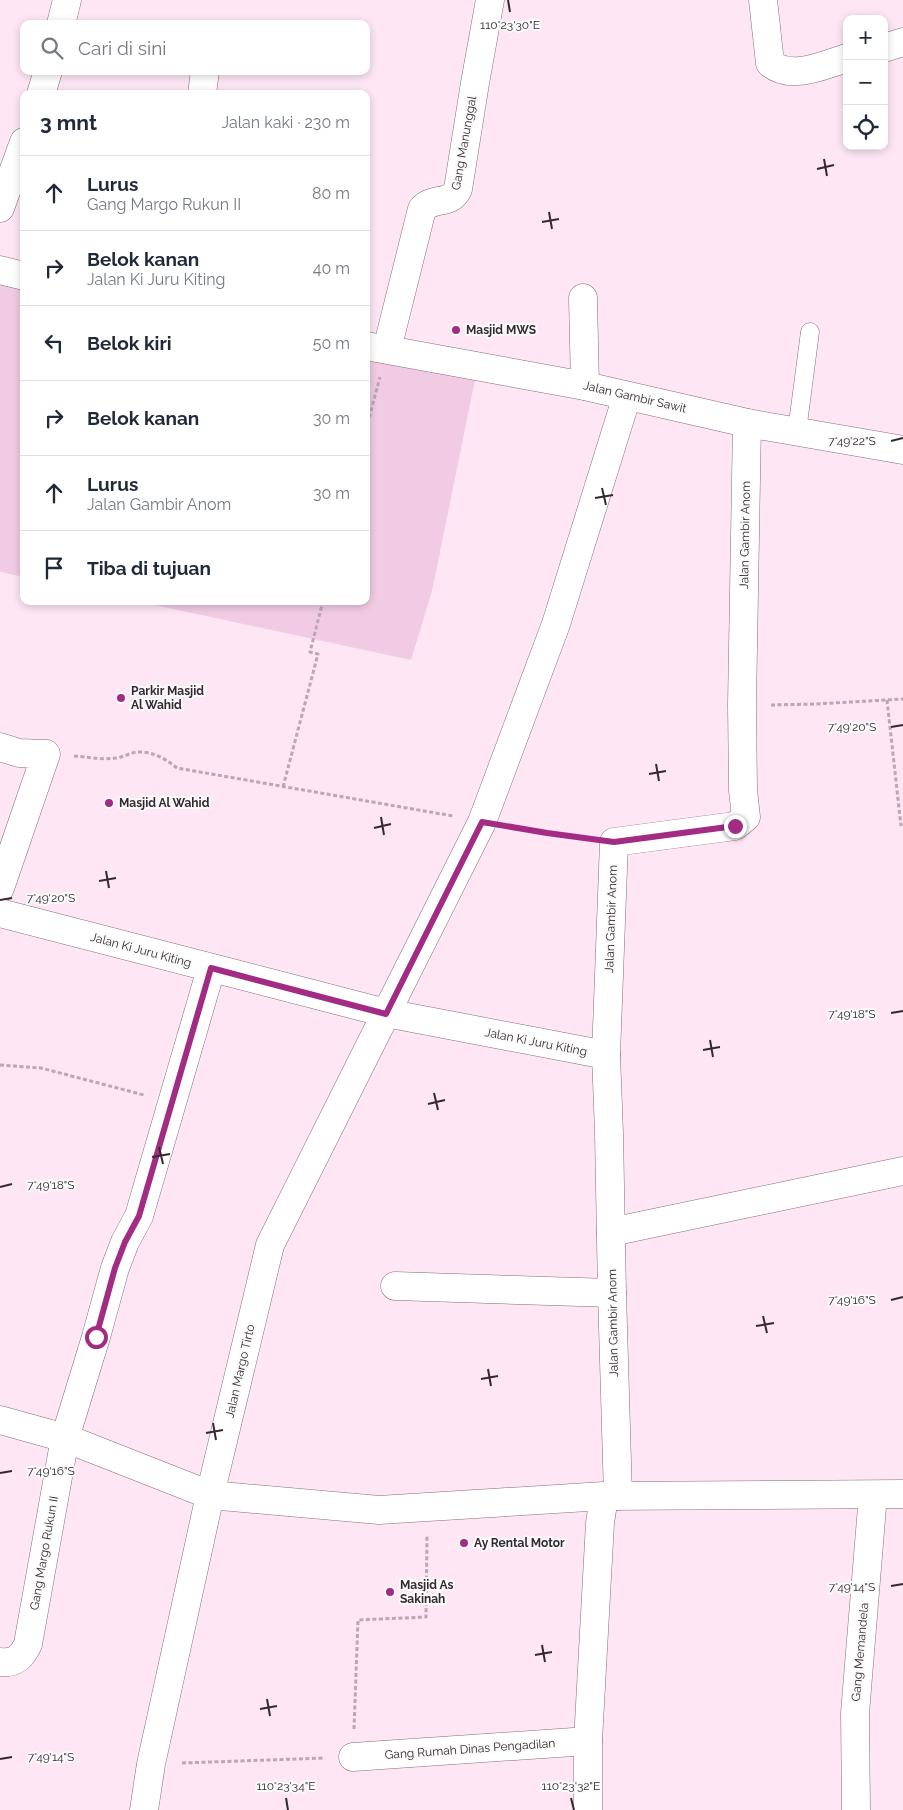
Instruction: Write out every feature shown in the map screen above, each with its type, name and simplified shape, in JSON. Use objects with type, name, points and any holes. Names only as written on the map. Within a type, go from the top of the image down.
[{"type":"street","points":[[62,20],[67,0]]},
{"type":"street","name":"Gang Manunggal","points":[[376,348],[422,209],[432,202],[455,196],[458,189],[490,0]]},
{"type":"street","points":[[763,0],[770,63],[777,69],[789,72],[802,71],[843,59]]},
{"type":"street","points":[[888,47],[903,42]]},
{"type":"street","points":[[203,90],[204,75]]},
{"type":"street","points":[[0,208],[20,153]]},
{"type":"street","points":[[0,270],[20,275]]},
{"type":"street","points":[[583,298],[585,386]]},
{"type":"street","name":"Jalan Gambir Sawit","points":[[376,348],[585,386],[747,423],[903,450]]},
{"type":"street","name":"Jalan Margo Tirto","points":[[144,1810],[151,1764],[210,1495],[270,1245],[482,822],[556,624],[627,396]]},
{"type":"street","name":"Jalan Gambir Anom","points":[[588,1810],[588,1741],[600,1523],[611,1496],[612,1293],[606,1055],[614,842],[735,826],[746,817],[743,790],[742,705],[747,423]]},
{"type":"street","points":[[0,746],[19,753],[46,754],[0,888]]},
{"type":"street","name":"Jalan Ki Juru Kiting","points":[[0,913],[386,1014],[606,1055]]},
{"type":"street","name":"Gang Margo Rukun II","points":[[0,1662],[8,1663],[18,1659],[28,1644],[65,1438],[115,1268],[125,1242],[139,1216],[211,968]]},
{"type":"street","points":[[611,1232],[903,1171]]},
{"type":"street","points":[[395,1286],[612,1293]]},
{"type":"street","points":[[0,1420],[65,1438],[210,1495],[379,1510],[611,1496],[903,1494]]},
{"type":"street","name":"Gang Memandela","points":[[856,1810],[855,1712],[874,1495]]},
{"type":"street","name":"Gang Rumah Dinas Pengadilan","points":[[353,1758],[588,1741]]},
{"type":"lane","points":[[797,432],[810,332]]},
{"type":"path","points":[[370,397],[376,348]]},
{"type":"path","points":[[283,787],[318,654],[310,652],[322,605]]},
{"type":"path","points":[[742,705],[816,704],[903,699]]},
{"type":"path","points":[[888,700],[901,826]]},
{"type":"path","points":[[46,754],[106,759],[119,758],[138,752],[154,754],[166,758],[177,768],[482,822],[614,842]]},
{"type":"path","points":[[0,1065],[42,1068],[172,1102]]},
{"type":"path","points":[[151,1764],[353,1758],[358,1620],[426,1617],[427,1506]]},
{"type":"shaded area","points":[[0,276],[20,281],[20,576],[0,572]]},
{"type":"shaded area","points":[[370,358],[475,380],[432,591],[411,660],[155,605],[370,605]]},
{"type":"place","name":"Masjid MWS","points":[[456,330]]},
{"type":"place","name":"Parkir Masjid Al Wahid","points":[[121,698]]},
{"type":"place","name":"Masjid Al Wahid","points":[[109,803]]},
{"type":"place","name":"Ay Rental Motor","points":[[464,1543]]},
{"type":"place","name":"Masjid As Sakinah","points":[[390,1592]]},
{"type":"route","points":[[96,1337],[115,1268],[125,1242],[139,1216],[211,968],[386,1014],[482,822],[614,842],[735,826]]}]
